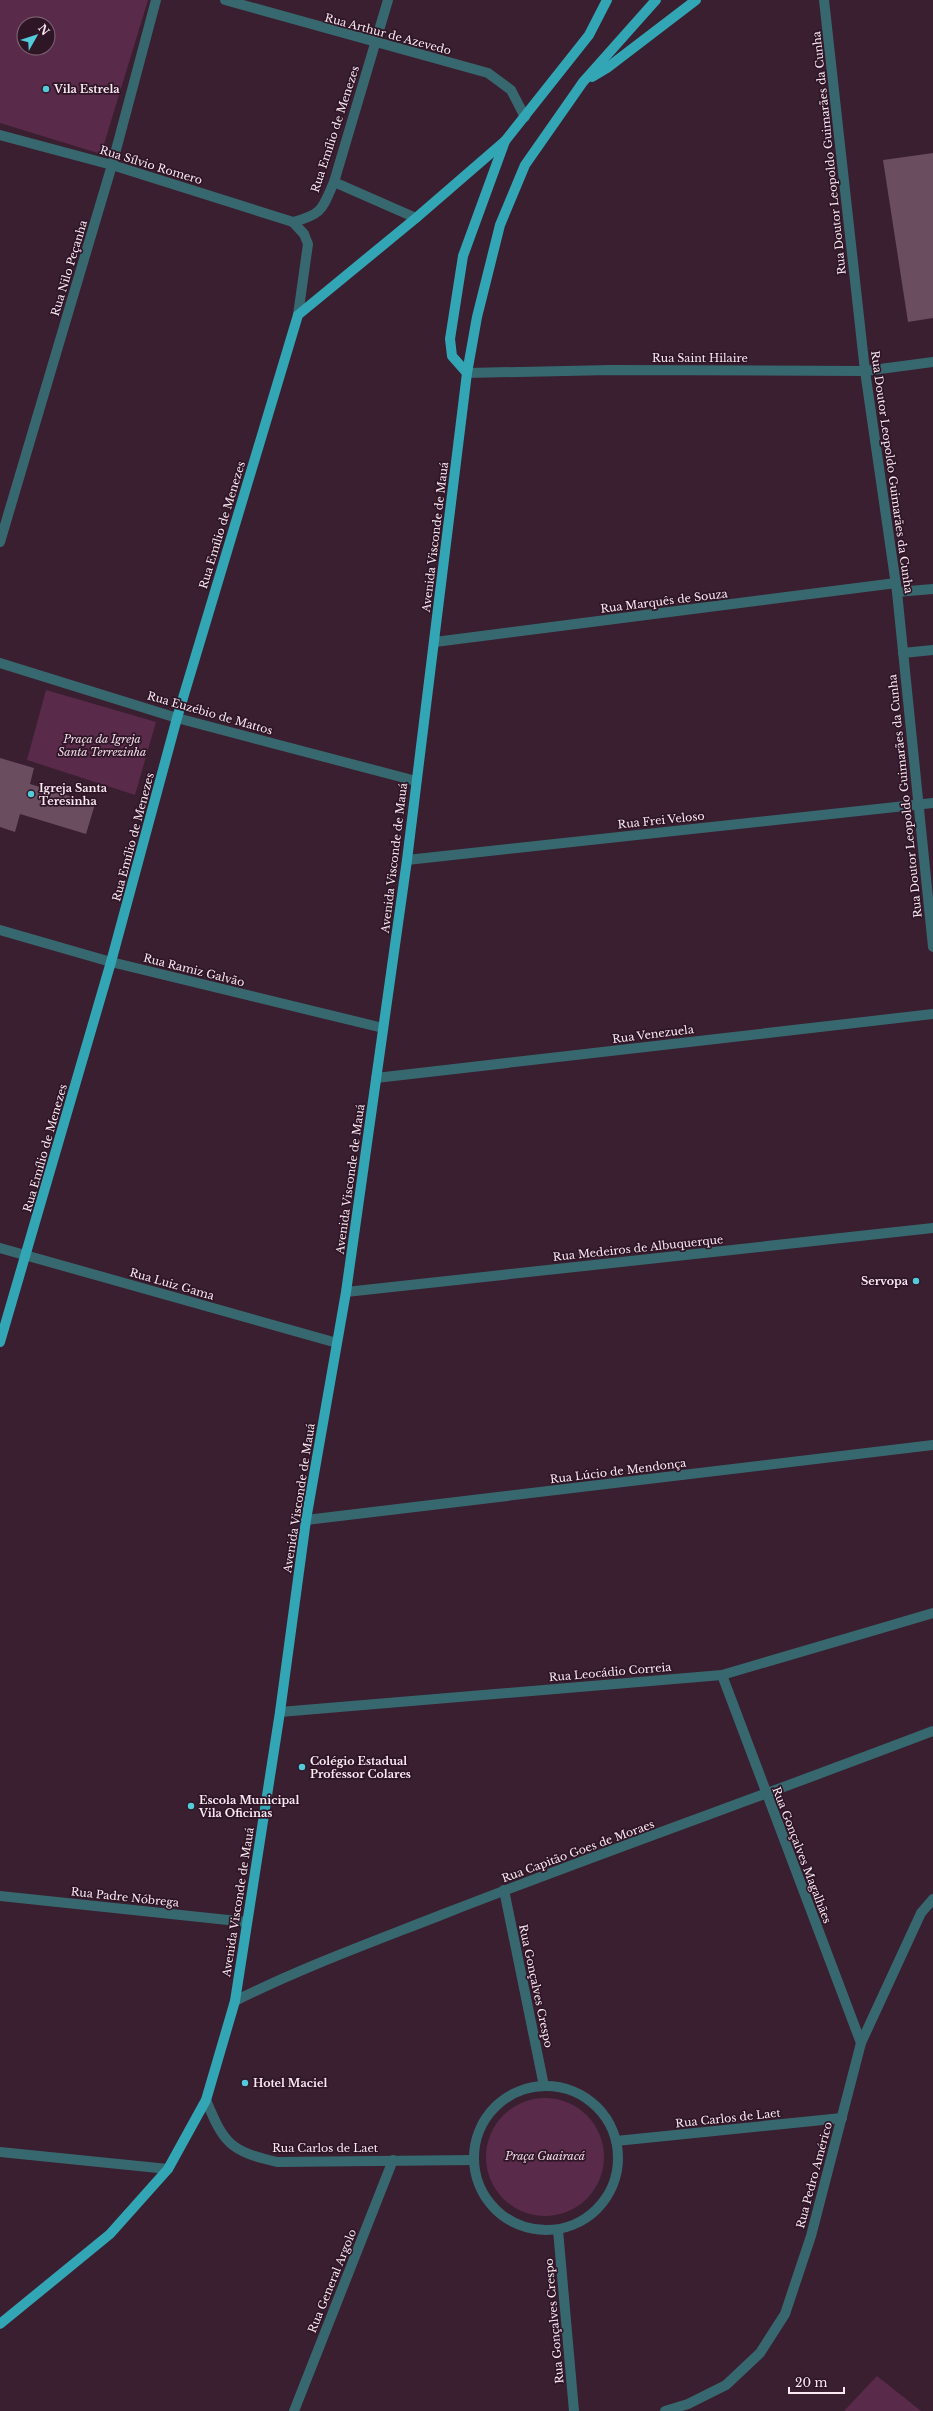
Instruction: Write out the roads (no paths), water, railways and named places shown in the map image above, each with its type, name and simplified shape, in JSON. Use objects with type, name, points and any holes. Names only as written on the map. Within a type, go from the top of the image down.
[{"type":"main road","points":[[298,315],[416,218],[505,141],[589,35],[607,0]]},
{"type":"main road","name":"Avenida Visconde de Mauá","points":[[0,2324],[110,2234],[168,2169],[206,2100],[234,2001],[280,1712],[306,1520],[346,1292],[407,860],[467,373],[477,317],[500,225],[525,165],[583,82],[656,0]]},
{"type":"main road","points":[[583,82],[607,68],[696,0]]},
{"type":"main road","points":[[467,373],[452,356],[450,339],[463,256],[505,141]]},
{"type":"main road","name":"Rua Emílio de Menezes","points":[[0,1342],[27,1256],[111,962],[177,718],[298,315]]},
{"type":"street","name":"Rua Nilo Peçanha","points":[[0,542],[112,165],[156,0]]},
{"type":"street","name":"Rua Arthur de Azevedo","points":[[225,0],[375,43],[488,73],[511,90],[525,117]]},
{"type":"street","name":"Rua Emílio de Menezes","points":[[298,315],[308,244],[304,234],[293,222],[312,217],[322,208],[334,182],[388,0]]},
{"type":"street","name":"Rua Doutor Leopoldo Guimarães da Cunha","points":[[824,0],[865,371],[897,588],[933,947]]},
{"type":"street","name":"Rua Sílvio Romero","points":[[0,135],[112,165],[293,222]]},
{"type":"street","points":[[334,182],[416,218]]},
{"type":"street","name":"Rua Saint Hilaire","points":[[467,373],[611,370],[865,371],[933,362]]},
{"type":"street","name":"Rua Marquês de Souza","points":[[435,642],[897,588],[933,590]]},
{"type":"street","points":[[903,653],[933,650]]},
{"type":"street","name":"Rua Euzébio de Mattos","points":[[0,663],[177,718],[416,781]]},
{"type":"street","name":"Rua Frei Veloso","points":[[407,860],[933,802]]},
{"type":"street","name":"Rua Ramiz Galvão","points":[[0,930],[111,962],[383,1028]]},
{"type":"street","name":"Rua Venezuela","points":[[376,1078],[933,1014]]},
{"type":"street","name":"Rua Medeiros de Albuquerque","points":[[346,1292],[933,1228]]},
{"type":"street","name":"Rua Luiz Gama","points":[[0,1248],[337,1343]]},
{"type":"street","name":"Rua Lúcio de Mendonça","points":[[306,1520],[933,1445]]},
{"type":"street","name":"Rua Leocádio Correia","points":[[280,1712],[722,1675],[933,1613]]},
{"type":"street","name":"Rua Gonçalves Magalhães","points":[[722,1675],[861,2043]]},
{"type":"street","name":"Rua Capitão Goes de Moraes","points":[[234,2001],[283,1977],[504,1890],[767,1795],[933,1732]]},
{"type":"street","name":"Rua Gonçalves Crespo","points":[[504,1890],[544,2086]]},
{"type":"street","name":"Rua Padre Nóbrega","points":[[0,1896],[247,1922]]},
{"type":"street","name":"Rua Pedro Américo","points":[[666,2411],[688,2404],[726,2385],[760,2353],[785,2314],[811,2236],[861,2043],[921,1913],[933,1899]]},
{"type":"street","points":[[544,2086],[568,2090],[590,2101],[606,2119],[616,2141],[618,2165],[612,2188],[599,2207],[581,2222],[558,2230],[534,2229],[510,2221],[491,2205],[478,2184],[474,2160],[477,2137],[487,2117],[502,2100],[522,2090],[544,2086]]},
{"type":"street","name":"Rua Carlos de Laet","points":[[206,2100],[218,2129],[228,2143],[248,2155],[277,2162],[474,2160]]},
{"type":"street","name":"Rua Carlos de Laet","points":[[616,2141],[842,2118]]},
{"type":"street","points":[[0,2152],[168,2169]]},
{"type":"street","name":"Rua General Argolo","points":[[294,2411],[393,2160]]},
{"type":"street","name":"Rua Gonçalves Crespo","points":[[558,2230],[574,2411]]},
{"type":"place","name":"Vila Estrela","points":[[46,89]]},
{"type":"place","name":"Igreja Santa Teresinha","points":[[31,794]]},
{"type":"place","name":"Servopa","points":[[916,1281]]},
{"type":"place","name":"Colégio Estadual Professor Colares","points":[[302,1767]]},
{"type":"place","name":"Escola Municipal Vila Oficinas","points":[[191,1806]]},
{"type":"place","name":"Hotel Maciel","points":[[245,2083]]},
{"type":"park label","name":"Praça da Igreja Santa Terrezinha","points":[[102,745]]},
{"type":"park label","name":"Praça Guairacá","points":[[545,2156]]}]
